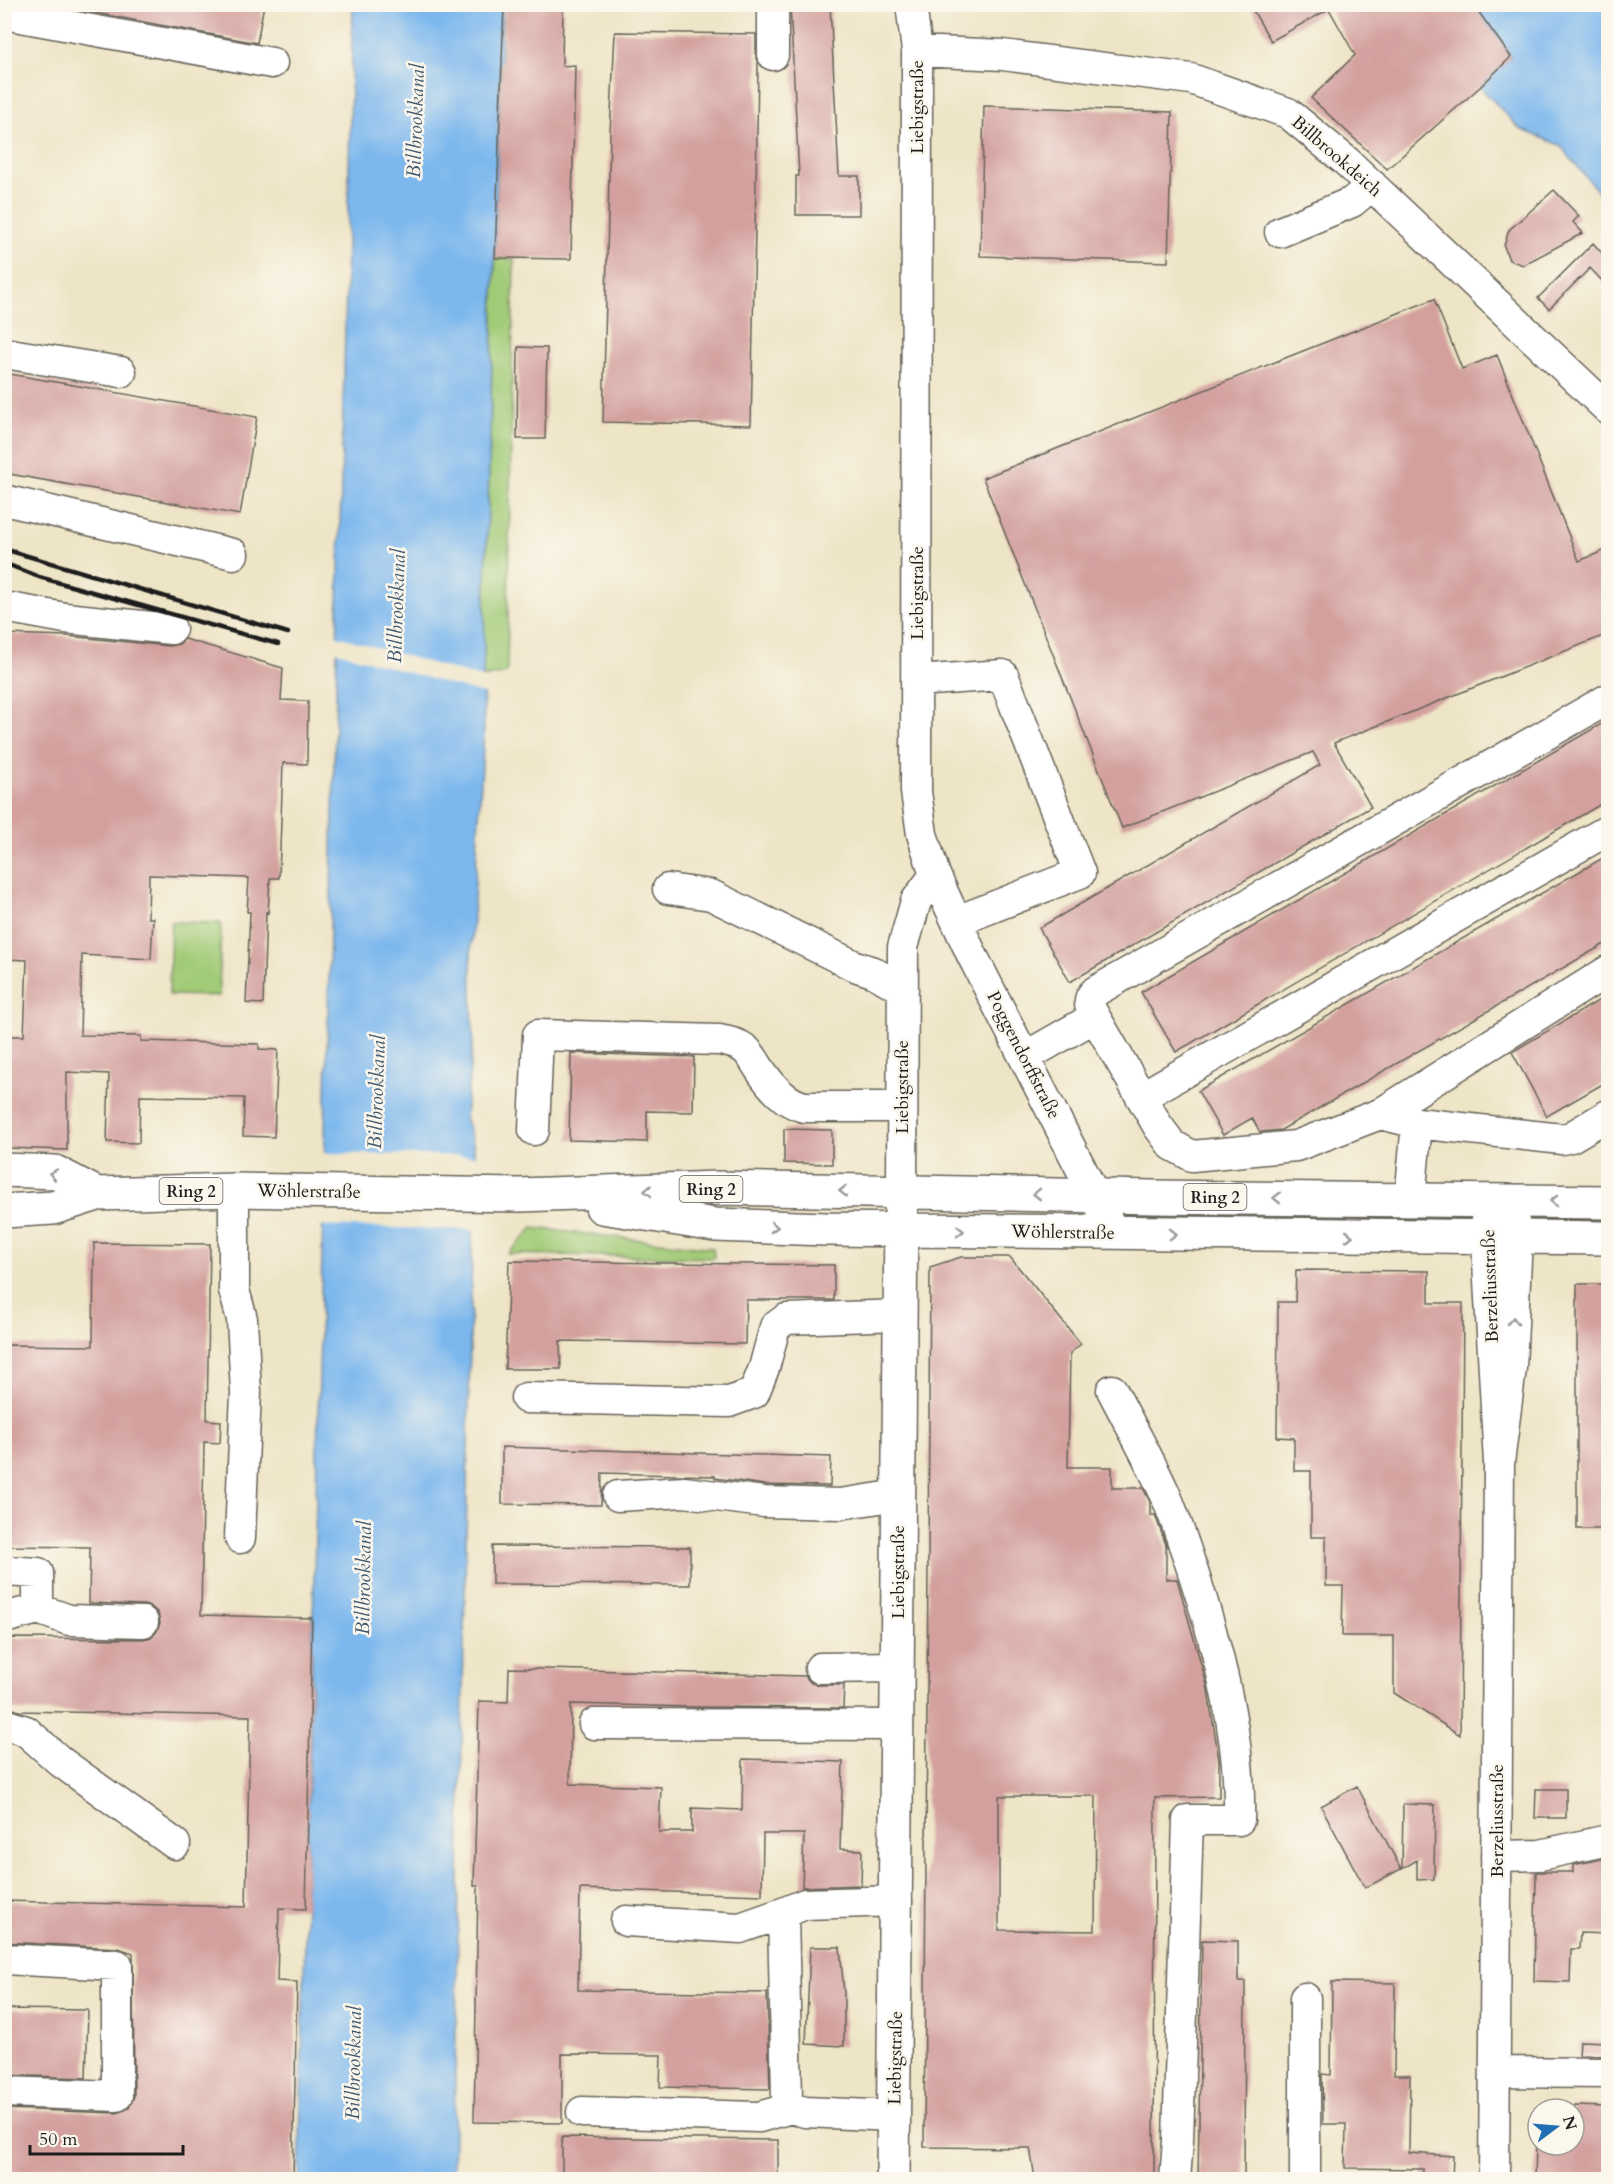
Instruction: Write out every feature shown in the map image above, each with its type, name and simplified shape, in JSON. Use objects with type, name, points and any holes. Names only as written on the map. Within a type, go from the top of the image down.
[{"type":"main road","name":"Wöhlerstraße","points":[[4,1170],[55,1172],[97,1194]]},
{"type":"main road","name":"Wöhlerstraße","points":[[4,1211],[53,1208],[97,1194],[234,1190],[520,1195],[717,1188],[1096,1196],[1608,1202]]},
{"type":"main road","name":"Liebigstraße","points":[[893,2180],[902,1192]]},
{"type":"main road","name":"Wöhlerstraße","points":[[520,1195],[716,1224],[901,1230],[1608,1238]]},
{"type":"street","points":[[773,4],[773,55]]},
{"type":"street","name":"Liebigstraße","points":[[902,1192],[903,947],[916,900],[935,875],[922,834],[916,792],[917,51],[911,4]]},
{"type":"street","points":[[4,15],[272,63]]},
{"type":"street","name":"Billbrookdeich","points":[[917,51],[1003,54],[1191,80],[1288,114],[1346,161],[1608,409]]},
{"type":"street","points":[[1280,232],[1352,202],[1372,185]]},
{"type":"street","points":[[4,353],[121,372]]},
{"type":"street","points":[[4,500],[232,554]]},
{"type":"street","points":[[4,607],[65,618],[171,629]]},
{"type":"street","points":[[916,681],[1003,675],[1080,873],[957,921]]},
{"type":"street","points":[[1608,699],[1096,991],[1091,995],[1089,1001],[1095,1017],[1158,1126],[1172,1145],[1192,1156],[1296,1146],[1380,1114],[1608,971]]},
{"type":"street","points":[[1141,1097],[1608,830]]},
{"type":"street","name":"Poggendorffstraße","points":[[935,875],[1114,1233]]},
{"type":"street","points":[[668,889],[711,896],[855,966],[873,972],[903,989]]},
{"type":"street","points":[[1025,1057],[1095,1017]]},
{"type":"street","points":[[534,1130],[538,1035],[727,1041],[747,1050],[784,1098],[792,1104],[804,1107],[902,1107]]},
{"type":"street","points":[[1380,1114],[1417,1123],[1562,1139],[1570,1137],[1608,1115]]},
{"type":"street","points":[[1410,1199],[1417,1123]]},
{"type":"street","points":[[234,1190],[234,1290],[242,1319],[246,1392],[240,1538]]},
{"type":"street","name":"Berzeliusstraße","points":[[1494,2180],[1497,1538],[1502,1237],[1488,1217],[1500,1200]]},
{"type":"street","points":[[526,1398],[729,1402],[754,1393],[764,1368],[775,1327],[786,1319],[901,1315]]},
{"type":"street","points":[[1112,1390],[1165,1495],[1186,1549],[1217,1649],[1228,1701],[1239,1797],[1239,1820],[1188,1820],[1175,2180]]},
{"type":"street","points":[[618,1496],[684,1492],[764,1502],[840,1504],[899,1495]]},
{"type":"street","points":[[4,1571],[39,1574],[38,1609]]},
{"type":"street","points":[[4,1618],[38,1609],[69,1620],[143,1622]]},
{"type":"street","points":[[820,1668],[898,1667]]},
{"type":"street","points":[[4,1724],[26,1731],[61,1762],[175,1844]]},
{"type":"street","points":[[594,1724],[898,1725]]},
{"type":"street","points":[[1497,1856],[1540,1855],[1608,1840]]},
{"type":"street","points":[[626,1922],[740,1928],[805,1904],[897,1901]]},
{"type":"street","points":[[783,1913],[787,2099],[791,2108]]},
{"type":"street","points":[[4,1959],[117,1965],[117,2096],[4,2092]]},
{"type":"street","points":[[1305,1998],[1305,2180]]},
{"type":"street","points":[[1495,2072],[1608,2073]]},
{"type":"street","points":[[582,2112],[759,2117],[791,2108],[805,2112],[894,2116]]},
{"type":"green space","points":[[495,258],[514,259],[507,673],[483,678]]},
{"type":"green space","points":[[171,922],[221,923],[219,996],[169,995]]},
{"type":"green space","points":[[1205,1209],[1434,1210],[1434,1224],[1208,1223]]},
{"type":"green space","points":[[533,1228],[713,1248],[714,1258],[508,1254]]},
{"type":"water","name":"Billbrookkanal","points":[[353,5],[502,5],[483,678],[484,731],[471,951],[473,1041],[465,1116],[474,1147],[453,2179],[299,2180]]},
{"type":"water","points":[[1473,5],[1608,5],[1608,204],[1560,145],[1520,129],[1480,87],[1511,57]]},
{"type":"pier","points":[[334,635],[486,679],[487,695],[334,651]]},
{"type":"pier","points":[[321,1153],[477,1156],[476,1230],[319,1226]]},
{"type":"building","points":[[86,4],[264,4],[257,43],[85,11]]},
{"type":"building","points":[[504,4],[563,4],[562,66],[575,65],[571,259],[495,258]]},
{"type":"building","points":[[790,4],[830,4],[839,176],[859,176],[859,215],[796,215],[796,176],[799,176]]},
{"type":"building","points":[[1249,4],[1473,4],[1511,57],[1387,169],[1311,98],[1355,55],[1329,9],[1271,41]]},
{"type":"building","points":[[615,32],[756,34],[758,63],[751,425],[603,422],[610,133]]},
{"type":"building","points":[[984,106],[1172,112],[1168,262],[980,256]]},
{"type":"building","points":[[1554,190],[1579,216],[1573,222],[1583,233],[1523,265],[1509,260],[1504,246],[1509,230]]},
{"type":"building","points":[[1593,243],[1608,260],[1608,287],[1590,268],[1549,309],[1538,298]]},
{"type":"building","points":[[1434,299],[1462,369],[1497,355],[1579,561],[1608,549],[1608,634],[1334,743],[1371,807],[1070,982],[1039,928],[1320,765],[1313,752],[1122,828],[983,478]]},
{"type":"building","points":[[518,347],[547,348],[545,439],[517,439]]},
{"type":"building","points":[[4,373],[257,417],[240,515],[4,473]]},
{"type":"building","points":[[4,634],[67,636],[169,646],[179,644],[185,639],[283,668],[281,700],[308,701],[307,764],[283,763],[279,878],[270,878],[268,913],[266,912],[263,1004],[246,1003],[250,912],[247,912],[249,878],[149,875],[148,918],[153,918],[151,959],[82,955],[80,1035],[141,1036],[141,1041],[259,1044],[259,1049],[278,1050],[274,1137],[243,1136],[244,1098],[140,1096],[139,1143],[107,1142],[109,1074],[67,1072],[67,1150],[4,1148],[4,1036],[24,1036],[27,960],[4,959]]},
{"type":"building","points":[[1608,720],[1608,800],[1176,1052],[1141,992]]},
{"type":"building","points":[[1608,855],[1608,942],[1281,1130],[1260,1132],[1252,1118],[1223,1135],[1198,1091]]},
{"type":"building","points":[[1608,995],[1608,1081],[1547,1116],[1512,1052]]},
{"type":"building","points":[[571,1053],[694,1057],[693,1112],[647,1111],[647,1142],[569,1140]]},
{"type":"building","points":[[784,1129],[832,1130],[832,1164],[784,1163]]},
{"type":"building","points":[[94,1243],[210,1244],[207,1420],[221,1421],[220,1443],[204,1442],[201,1615],[312,1618],[306,1909],[279,1908],[277,1981],[297,1982],[293,2180],[4,2180],[4,2109],[117,2113],[129,2108],[134,2096],[133,1953],[118,1948],[4,1942],[4,1901],[246,1907],[250,1716],[19,1711],[8,1707],[10,1638],[143,1639],[152,1637],[160,1623],[158,1613],[144,1605],[89,1603],[90,1547],[4,1546],[4,1345],[93,1346]]},
{"type":"building","points":[[961,1257],[1010,1257],[1081,1344],[1070,1353],[1068,1467],[1112,1467],[1112,1488],[1143,1488],[1150,1502],[1150,1515],[1155,1515],[1166,1545],[1166,1579],[1177,1579],[1207,1685],[1219,1760],[1219,1797],[1155,1798],[1154,2179],[1035,2178],[1030,2148],[924,2147],[930,1267]],"holes":[[[999,1796],[1096,1796],[1095,1931],[999,1930]]]},
{"type":"building","points":[[509,1261],[834,1265],[834,1300],[746,1300],[745,1344],[560,1341],[561,1369],[505,1369]]},
{"type":"building","points":[[1296,1270],[1429,1271],[1429,1303],[1463,1303],[1460,1735],[1394,1693],[1394,1636],[1342,1636],[1343,1586],[1326,1586],[1326,1537],[1311,1537],[1311,1471],[1294,1471],[1294,1438],[1277,1437],[1278,1302],[1295,1302]]},
{"type":"building","points":[[1577,1284],[1608,1284],[1608,1529],[1577,1529]]},
{"type":"building","points":[[502,1447],[831,1457],[830,1486],[765,1485],[715,1478],[715,1476],[602,1473],[601,1505],[502,1504]]},
{"type":"building","points":[[492,1546],[690,1547],[690,1585],[492,1584]]},
{"type":"building","points":[[509,1668],[805,1676],[811,1683],[844,1685],[843,1708],[571,1704],[570,1784],[661,1787],[659,1832],[692,1832],[692,1808],[742,1810],[743,1759],[843,1762],[840,1849],[862,1850],[861,1885],[802,1887],[804,1834],[763,1834],[762,1895],[580,1889],[578,1990],[767,1993],[770,2089],[660,2087],[661,2055],[562,2054],[562,2123],[474,2122],[478,1886],[474,1886],[479,1701],[508,1702]]},
{"type":"building","points":[[1357,1786],[1401,1869],[1365,1888],[1321,1806]]},
{"type":"building","points":[[1536,1789],[1566,1789],[1566,1818],[1535,1818]]},
{"type":"building","points":[[1403,1804],[1435,1805],[1434,1879],[1417,1880],[1417,1860],[1402,1869]]},
{"type":"building","points":[[1608,1859],[1608,1934],[1580,1933],[1579,1949],[1571,1949],[1570,1982],[1534,1981],[1536,1872],[1573,1872],[1573,1865]]},
{"type":"building","points":[[1202,1940],[1238,1941],[1238,1981],[1245,1981],[1244,2180],[1198,2180]]},
{"type":"building","points":[[810,1947],[840,1947],[844,1993],[844,2046],[806,2044]]},
{"type":"building","points":[[1332,1982],[1395,1983],[1394,2075],[1410,2075],[1409,2153],[1453,2156],[1452,2180],[1423,2180],[1423,2169],[1345,2168],[1346,2124],[1323,2124],[1322,2074],[1331,2075]]},
{"type":"building","points":[[4,2009],[88,2010],[86,2078],[4,2075]]},
{"type":"building","points":[[1580,2041],[1608,2042],[1608,2056],[1579,2055]]},
{"type":"building","points":[[1586,2106],[1608,2107],[1608,2180],[1535,2180],[1536,2157],[1586,2157]]},
{"type":"building","points":[[562,2137],[778,2140],[778,2180],[562,2180]]},
{"type":"railway","points":[[4,549],[288,633]]},
{"type":"railway","points":[[4,563],[39,577],[278,644]]}]
